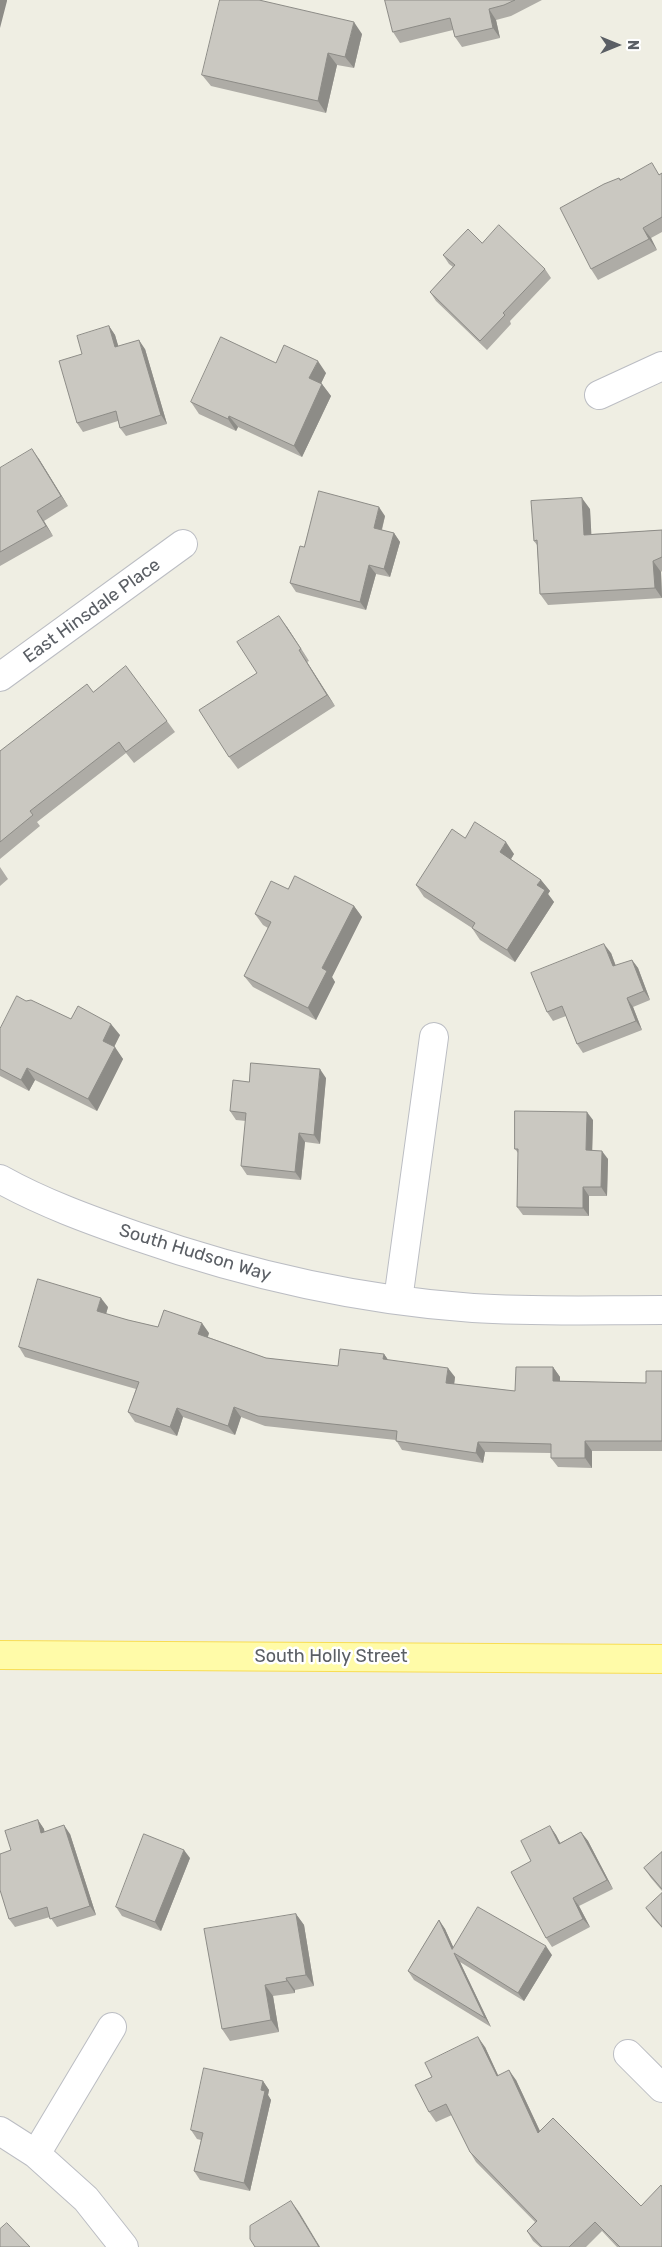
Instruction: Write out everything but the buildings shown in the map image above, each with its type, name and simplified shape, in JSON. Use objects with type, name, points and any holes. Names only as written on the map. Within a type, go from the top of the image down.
[{"type":"main road","name":"South Holly Street","points":[[0,1655],[662,1659]]},
{"type":"street","points":[[599,395],[662,366]]},
{"type":"street","name":"East Hinsdale Place","points":[[0,677],[183,544]]},
{"type":"street","points":[[398,1300],[434,1037]]},
{"type":"street","name":"South Hudson Way","points":[[0,1179],[86,1218],[171,1248],[286,1280],[362,1296],[472,1308],[662,1310]]},
{"type":"street","points":[[36,2154],[112,2027]]},
{"type":"street","points":[[628,2054],[662,2088]]},
{"type":"street","points":[[0,2132],[36,2154],[86,2199],[124,2247]]}]
